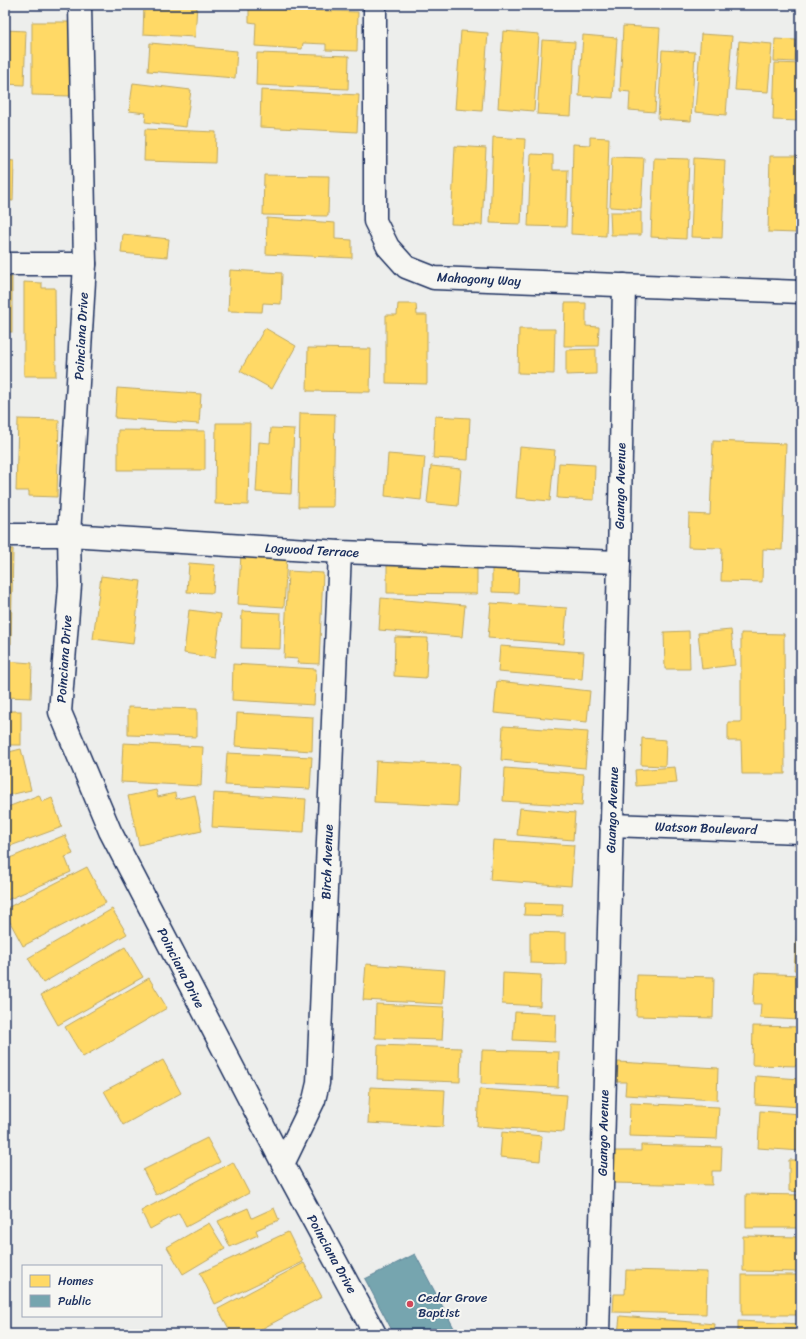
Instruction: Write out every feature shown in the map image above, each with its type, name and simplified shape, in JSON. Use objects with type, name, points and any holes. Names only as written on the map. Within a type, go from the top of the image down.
[{"type":"street","name":"Poinciana Drive","points":[[80,5],[85,264],[69,535],[70,585],[60,712],[110,831],[283,1164],[375,1334]]},
{"type":"street","name":"Mahogony Way","points":[[375,5],[376,221],[388,248],[406,267],[434,278],[801,292]]},
{"type":"street","points":[[5,264],[85,264]]},
{"type":"street","name":"Guango Avenue","points":[[598,1334],[619,562],[624,285]]},
{"type":"street","name":"Logwood Terrace","points":[[5,535],[69,535],[340,552],[619,562]]},
{"type":"street","name":"Birch Avenue","points":[[283,1164],[314,1100],[318,1083],[340,552]]},
{"type":"street","name":"Watson Boulevard","points":[[611,825],[801,832]]},
{"type":"building: Homes","points":[[144,5],[197,5],[195,37],[143,34]]},
{"type":"building: Homes","points":[[249,8],[358,12],[357,51],[326,50],[326,44],[303,43],[302,49],[255,46],[256,23],[249,22]]},
{"type":"building: Homes","points":[[32,22],[71,22],[71,96],[32,95]]},
{"type":"building: Homes","points":[[623,26],[660,28],[655,112],[629,110],[630,92],[620,91]]},
{"type":"building: Homes","points":[[5,30],[26,31],[24,85],[5,84]]},
{"type":"building: Homes","points":[[461,31],[488,33],[482,111],[455,109]]},
{"type":"building: Homes","points":[[503,31],[539,34],[534,111],[498,108]]},
{"type":"building: Homes","points":[[701,34],[732,36],[726,115],[695,112]]},
{"type":"building: Homes","points":[[583,35],[617,38],[613,98],[579,96]]},
{"type":"building: Homes","points":[[775,39],[796,40],[795,62],[774,61]]},
{"type":"building: Homes","points":[[542,40],[575,42],[571,116],[537,114]]},
{"type":"building: Homes","points":[[739,41],[772,44],[768,92],[735,90]]},
{"type":"building: Homes","points":[[150,43],[237,51],[235,78],[148,71]]},
{"type":"building: Homes","points":[[662,50],[695,52],[691,121],[658,119]]},
{"type":"building: Homes","points":[[257,53],[349,56],[348,89],[256,85]]},
{"type":"building: Homes","points":[[775,63],[801,64],[801,121],[773,120]]},
{"type":"building: Homes","points":[[133,83],[191,90],[186,127],[145,122],[146,113],[129,111]]},
{"type":"building: Homes","points":[[261,90],[359,95],[357,132],[260,127]]},
{"type":"building: Homes","points":[[145,129],[216,132],[215,163],[144,161]]},
{"type":"building: Homes","points":[[493,137],[525,139],[521,224],[490,223]]},
{"type":"building: Homes","points":[[590,137],[609,138],[606,236],[571,234],[573,144],[590,145]]},
{"type":"building: Homes","points":[[455,146],[486,148],[482,225],[451,224]]},
{"type":"building: Homes","points":[[531,154],[553,155],[553,170],[568,170],[566,227],[528,226]]},
{"type":"building: Homes","points":[[770,156],[799,156],[797,189],[801,189],[801,224],[797,224],[797,233],[768,232]]},
{"type":"building: Homes","points":[[612,157],[644,158],[641,209],[610,207]]},
{"type":"building: Homes","points":[[654,158],[689,159],[686,239],[651,237]]},
{"type":"building: Homes","points":[[694,158],[725,160],[722,238],[691,237]]},
{"type":"building: Homes","points":[[5,160],[14,161],[13,201],[5,200]]},
{"type":"building: Homes","points":[[264,175],[329,176],[328,216],[263,215]]},
{"type":"building: Homes","points":[[610,212],[641,212],[641,235],[611,235]]},
{"type":"building: Homes","points":[[267,218],[335,223],[335,239],[352,240],[352,258],[266,254]]},
{"type":"building: Homes","points":[[123,234],[169,239],[167,257],[121,253]]},
{"type":"building: Homes","points":[[230,270],[282,273],[281,304],[263,303],[262,312],[228,311]]},
{"type":"building: Homes","points":[[5,277],[12,277],[12,332],[5,332]]},
{"type":"building: Homes","points":[[24,282],[42,283],[42,288],[55,288],[56,376],[24,376]]},
{"type":"building: Homes","points":[[565,303],[586,303],[586,326],[599,327],[598,346],[564,346]]},
{"type":"building: Homes","points":[[398,304],[416,304],[417,315],[427,315],[427,384],[386,383],[386,315],[397,315]]},
{"type":"building: Homes","points":[[265,328],[296,346],[272,389],[240,371]]},
{"type":"building: Homes","points":[[519,329],[555,329],[554,374],[518,373]]},
{"type":"building: Homes","points":[[308,348],[371,349],[370,392],[307,391]]},
{"type":"building: Homes","points":[[596,349],[596,374],[566,375],[566,350]]},
{"type":"building: Homes","points":[[117,388],[201,394],[199,424],[115,418]]},
{"type":"building: Homes","points":[[300,413],[335,414],[333,507],[298,507]]},
{"type":"building: Homes","points":[[435,416],[470,418],[468,460],[433,458]]},
{"type":"building: Homes","points":[[18,419],[59,420],[57,497],[29,496],[29,491],[16,491]]},
{"type":"building: Homes","points":[[216,423],[250,423],[248,505],[215,504]]},
{"type":"building: Homes","points":[[271,428],[294,429],[291,494],[256,492],[259,442],[270,443]]},
{"type":"building: Homes","points":[[118,430],[205,431],[205,470],[118,470]]},
{"type":"building: Homes","points":[[713,441],[786,444],[782,550],[763,549],[762,582],[721,581],[722,548],[688,547],[689,514],[710,515]]},
{"type":"building: Homes","points":[[520,447],[555,450],[550,501],[516,498]]},
{"type":"building: Homes","points":[[388,454],[425,457],[421,500],[385,496]]},
{"type":"building: Homes","points":[[559,463],[595,465],[594,500],[557,498]]},
{"type":"building: Homes","points":[[431,466],[461,469],[458,506],[427,503]]},
{"type":"building: Homes","points":[[5,549],[13,549],[11,644],[5,644]]},
{"type":"building: Homes","points":[[241,554],[287,557],[284,607],[238,604]]},
{"type":"building: Homes","points":[[387,559],[477,561],[477,594],[387,593]]},
{"type":"building: Homes","points":[[189,563],[215,565],[213,593],[187,592]]},
{"type":"building: Homes","points":[[492,566],[519,567],[518,593],[492,592]]},
{"type":"building: Homes","points":[[288,571],[323,573],[319,664],[297,663],[298,659],[284,658]]},
{"type":"building: Homes","points":[[101,576],[141,581],[133,644],[93,639]]},
{"type":"building: Homes","points":[[381,598],[465,605],[462,637],[379,630]]},
{"type":"building: Homes","points":[[491,603],[567,608],[564,644],[488,638]]},
{"type":"building: Homes","points":[[189,610],[221,614],[215,658],[184,653]]},
{"type":"building: Homes","points":[[242,611],[281,613],[280,649],[241,648]]},
{"type":"building: Homes","points":[[731,630],[735,665],[702,669],[698,633]]},
{"type":"building: Homes","points":[[689,631],[690,669],[665,669],[664,632]]},
{"type":"building: Homes","points":[[741,633],[784,634],[785,774],[742,774],[741,741],[728,741],[728,722],[741,722]]},
{"type":"building: Homes","points":[[395,637],[428,638],[426,678],[394,676]]},
{"type":"building: Homes","points":[[500,646],[584,652],[582,679],[498,672]]},
{"type":"building: Homes","points":[[5,661],[32,663],[31,698],[5,697]]},
{"type":"building: Homes","points":[[233,664],[316,669],[314,705],[232,700]]},
{"type":"building: Homes","points":[[497,681],[590,691],[587,722],[494,713]]},
{"type":"building: Homes","points":[[128,707],[197,709],[197,737],[128,735]]},
{"type":"building: Homes","points":[[5,711],[21,711],[21,745],[5,745]]},
{"type":"building: Homes","points":[[237,713],[313,717],[312,751],[235,746]]},
{"type":"building: Homes","points":[[503,726],[588,732],[585,768],[501,760]]},
{"type":"building: Homes","points":[[642,738],[666,740],[665,766],[641,765]]},
{"type":"building: Homes","points":[[123,743],[203,747],[201,786],[121,782]]},
{"type":"building: Homes","points":[[21,749],[31,790],[5,796],[5,753]]},
{"type":"building: Homes","points":[[227,753],[312,757],[310,789],[225,785]]},
{"type":"building: Homes","points":[[376,761],[459,765],[457,806],[374,802]]},
{"type":"building: Homes","points":[[675,767],[677,783],[636,786],[635,770]]},
{"type":"building: Homes","points":[[505,768],[584,774],[582,806],[503,801]]},
{"type":"building: Homes","points":[[156,790],[158,797],[175,793],[176,799],[195,795],[202,831],[139,845],[128,796]]},
{"type":"building: Homes","points":[[214,793],[306,799],[304,832],[212,827]]},
{"type":"building: Homes","points":[[39,795],[42,802],[52,798],[62,827],[5,848],[5,808]]},
{"type":"building: Homes","points":[[520,808],[575,813],[573,840],[517,835]]},
{"type":"building: Homes","points":[[65,835],[73,854],[65,857],[71,872],[5,901],[5,860]]},
{"type":"building: Homes","points":[[493,840],[574,845],[571,886],[490,880]]},
{"type":"building: Homes","points":[[87,867],[106,903],[23,946],[5,913],[5,909]]},
{"type":"building: Homes","points":[[525,903],[563,904],[562,916],[524,915]]},
{"type":"building: Homes","points":[[112,909],[127,934],[43,983],[28,958]]},
{"type":"building: Homes","points":[[798,914],[801,915],[801,970],[794,970]]},
{"type":"building: Homes","points":[[530,932],[566,933],[566,964],[530,963]]},
{"type":"building: Homes","points":[[125,947],[143,977],[58,1025],[41,995]]},
{"type":"building: Homes","points":[[366,964],[445,970],[443,1004],[363,1000]]},
{"type":"building: Homes","points":[[503,973],[541,975],[540,1006],[502,1004]]},
{"type":"building: Homes","points":[[755,973],[801,975],[801,1020],[760,1018],[761,1004],[753,1004]]},
{"type":"building: Homes","points":[[637,975],[714,977],[713,1018],[636,1016]]},
{"type":"building: Homes","points":[[149,978],[167,1008],[83,1057],[65,1027]]},
{"type":"building: Homes","points":[[376,1004],[444,1007],[442,1040],[375,1038]]},
{"type":"building: Homes","points":[[515,1012],[556,1014],[555,1042],[513,1040]]},
{"type":"building: Homes","points":[[753,1026],[801,1027],[801,1066],[752,1065]]},
{"type":"building: Homes","points":[[378,1045],[461,1048],[460,1082],[377,1079]]},
{"type":"building: Homes","points":[[482,1050],[559,1052],[558,1087],[481,1084]]},
{"type":"building: Homes","points":[[163,1060],[181,1093],[123,1125],[104,1091]]},
{"type":"building: Homes","points":[[618,1062],[718,1068],[717,1100],[625,1095],[626,1082],[617,1082]]},
{"type":"building: Homes","points":[[756,1076],[801,1079],[801,1107],[755,1104]]},
{"type":"building: Homes","points":[[370,1087],[445,1090],[443,1127],[368,1123]]},
{"type":"building: Homes","points":[[479,1089],[567,1095],[564,1132],[477,1126]]},
{"type":"building: Homes","points":[[630,1103],[719,1107],[717,1139],[629,1136]]},
{"type":"building: Homes","points":[[760,1111],[801,1114],[801,1151],[758,1148]]},
{"type":"building: Homes","points":[[502,1132],[542,1136],[540,1161],[500,1157]]},
{"type":"building: Homes","points":[[207,1138],[220,1162],[156,1195],[143,1170]]},
{"type":"building: Homes","points":[[641,1145],[722,1147],[721,1171],[712,1171],[712,1185],[613,1183],[614,1151],[641,1151]]},
{"type":"building: Homes","points":[[789,1160],[801,1160],[801,1192],[789,1191]]},
{"type":"building: Homes","points":[[233,1162],[249,1193],[186,1227],[179,1213],[150,1229],[141,1211]]},
{"type":"building: Homes","points":[[746,1194],[801,1195],[801,1228],[746,1228]]},
{"type":"building: Homes","points":[[248,1208],[252,1218],[274,1208],[279,1220],[256,1230],[258,1235],[230,1247],[218,1221]]},
{"type":"building: Homes","points":[[209,1223],[225,1249],[183,1274],[167,1247]]},
{"type":"building: Homes","points":[[288,1232],[303,1262],[215,1304],[200,1273]]},
{"type":"building: Homes","points":[[743,1236],[801,1237],[801,1272],[743,1271]]},
{"type":"building: Homes","points":[[304,1263],[322,1297],[252,1334],[232,1334],[218,1309]]},
{"type":"building: Homes","points":[[626,1270],[707,1272],[706,1314],[613,1312],[614,1294],[625,1294]]},
{"type":"building: Homes","points":[[742,1275],[801,1275],[801,1315],[742,1315]]},
{"type":"building: Homes","points":[[620,1316],[715,1324],[714,1334],[618,1334]]},
{"type":"building: Homes","points":[[738,1321],[801,1324],[801,1334],[738,1334]]},
{"type":"building: Public","name":"Cedar Grove Baptist","points":[[415,1254],[454,1328],[444,1334],[394,1334],[365,1279]]},
{"type":"place","name":"Cedar Grove Baptist","points":[[410,1304]]}]
